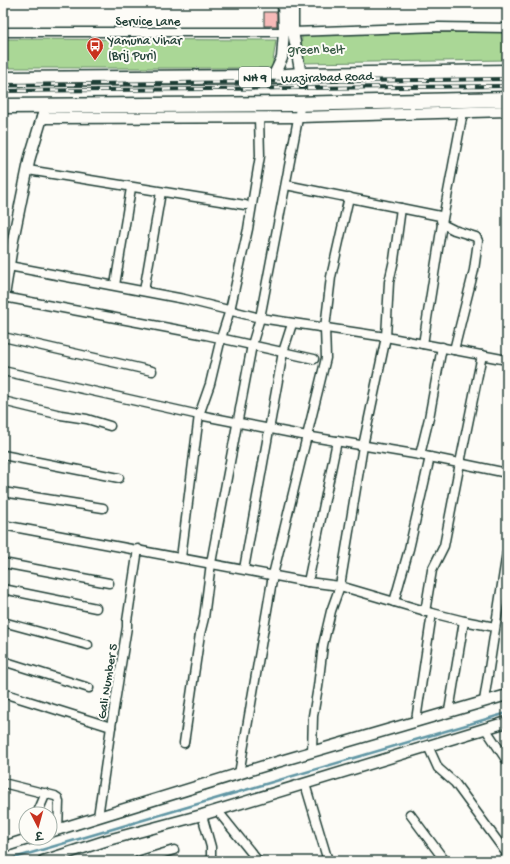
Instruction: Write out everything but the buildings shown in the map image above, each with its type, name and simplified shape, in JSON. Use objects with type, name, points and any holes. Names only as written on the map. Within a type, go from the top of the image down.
[{"type":"highway","name":"Wazirabad Road","points":[[3,79],[273,77],[301,75],[507,72]]},
{"type":"highway","name":"Wazirabad Road","points":[[3,106],[44,112],[300,110],[507,99]]},
{"type":"street","points":[[283,3],[288,32],[301,75]]},
{"type":"street","points":[[273,77],[282,58],[293,3]]},
{"type":"street","name":"Service Lane","points":[[3,32],[288,32],[439,27],[507,28]]},
{"type":"street","points":[[184,743],[200,634],[204,618],[211,563],[252,345],[260,318],[300,110]]},
{"type":"street","points":[[314,359],[221,338],[3,299],[28,170],[44,112],[259,117],[300,110],[463,112],[507,111]]},
{"type":"street","points":[[423,344],[442,224],[463,112]]},
{"type":"street","points":[[181,558],[200,415],[230,310],[248,229],[260,156],[259,117]]},
{"type":"street","points":[[28,170],[131,188],[245,205]]},
{"type":"street","points":[[286,185],[440,216],[442,224],[454,230],[476,237],[478,241],[474,270],[454,350]]},
{"type":"street","points":[[115,285],[131,188]]},
{"type":"street","points":[[144,291],[161,192]]},
{"type":"street","points":[[239,774],[273,575],[326,358],[325,328],[331,277],[349,197]]},
{"type":"street","points":[[312,752],[312,716],[323,645],[331,611],[340,586],[363,446],[386,337],[389,282],[394,260],[401,208]]},
{"type":"street","points":[[9,266],[184,298],[260,318],[386,337],[507,360]]},
{"type":"street","points":[[244,569],[282,352],[292,324]]},
{"type":"street","points":[[3,337],[152,371]]},
{"type":"street","points":[[420,455],[429,418],[442,347]]},
{"type":"street","points":[[416,720],[432,570],[444,546],[482,355]]},
{"type":"street","points":[[3,371],[200,415],[363,446],[420,455],[507,473]]},
{"type":"street","points":[[3,401],[61,415],[87,419],[110,426]]},
{"type":"street","points":[[308,582],[337,441]]},
{"type":"street","points":[[3,455],[119,478]]},
{"type":"street","points":[[394,602],[409,549],[430,457]]},
{"type":"street","points":[[3,492],[103,508]]},
{"type":"street","points":[[3,525],[308,582],[340,586],[428,613],[495,626]]},
{"type":"street","name":"Gali Number 5","points":[[98,817],[128,627],[127,621],[138,550]]},
{"type":"street","points":[[484,701],[507,552]]},
{"type":"street","points":[[3,563],[109,583]]},
{"type":"street","points":[[3,589],[96,608]]},
{"type":"street","points":[[449,712],[464,621]]},
{"type":"street","points":[[3,622],[88,645]]},
{"type":"street","points":[[3,661],[89,688]]},
{"type":"street","points":[[3,693],[111,727]]},
{"type":"street","points":[[58,830],[416,720],[507,695]]},
{"type":"street","points":[[43,861],[108,840],[202,815],[507,722]]},
{"type":"street","points":[[485,728],[507,760]]},
{"type":"street","points":[[428,746],[438,768],[455,783],[507,854]]},
{"type":"street","points":[[3,782],[55,796],[58,798],[57,806]]},
{"type":"street","points":[[305,784],[328,861]]},
{"type":"street","points":[[40,806],[46,793]]},
{"type":"street","points":[[217,810],[258,861]]},
{"type":"street","points":[[410,814],[446,861]]},
{"type":"street","points":[[202,815],[211,847],[211,861]]},
{"type":"street","points":[[3,847],[18,842]]},
{"type":"street","points":[[138,861],[174,850]]},
{"type":"green space","name":"green belt","points":[[507,32],[507,60],[301,63],[302,33]]},
{"type":"green space","name":"green belt","points":[[3,39],[276,40],[272,68],[3,68]]},
{"type":"waterway","points":[[4,861],[507,713]]},
{"type":"railway","points":[[3,85],[507,79]]},
{"type":"railway","points":[[3,91],[507,86]]},
{"type":"place","name":"Yamuna Vihar (Brij Puri)","points":[[95,61]]}]
